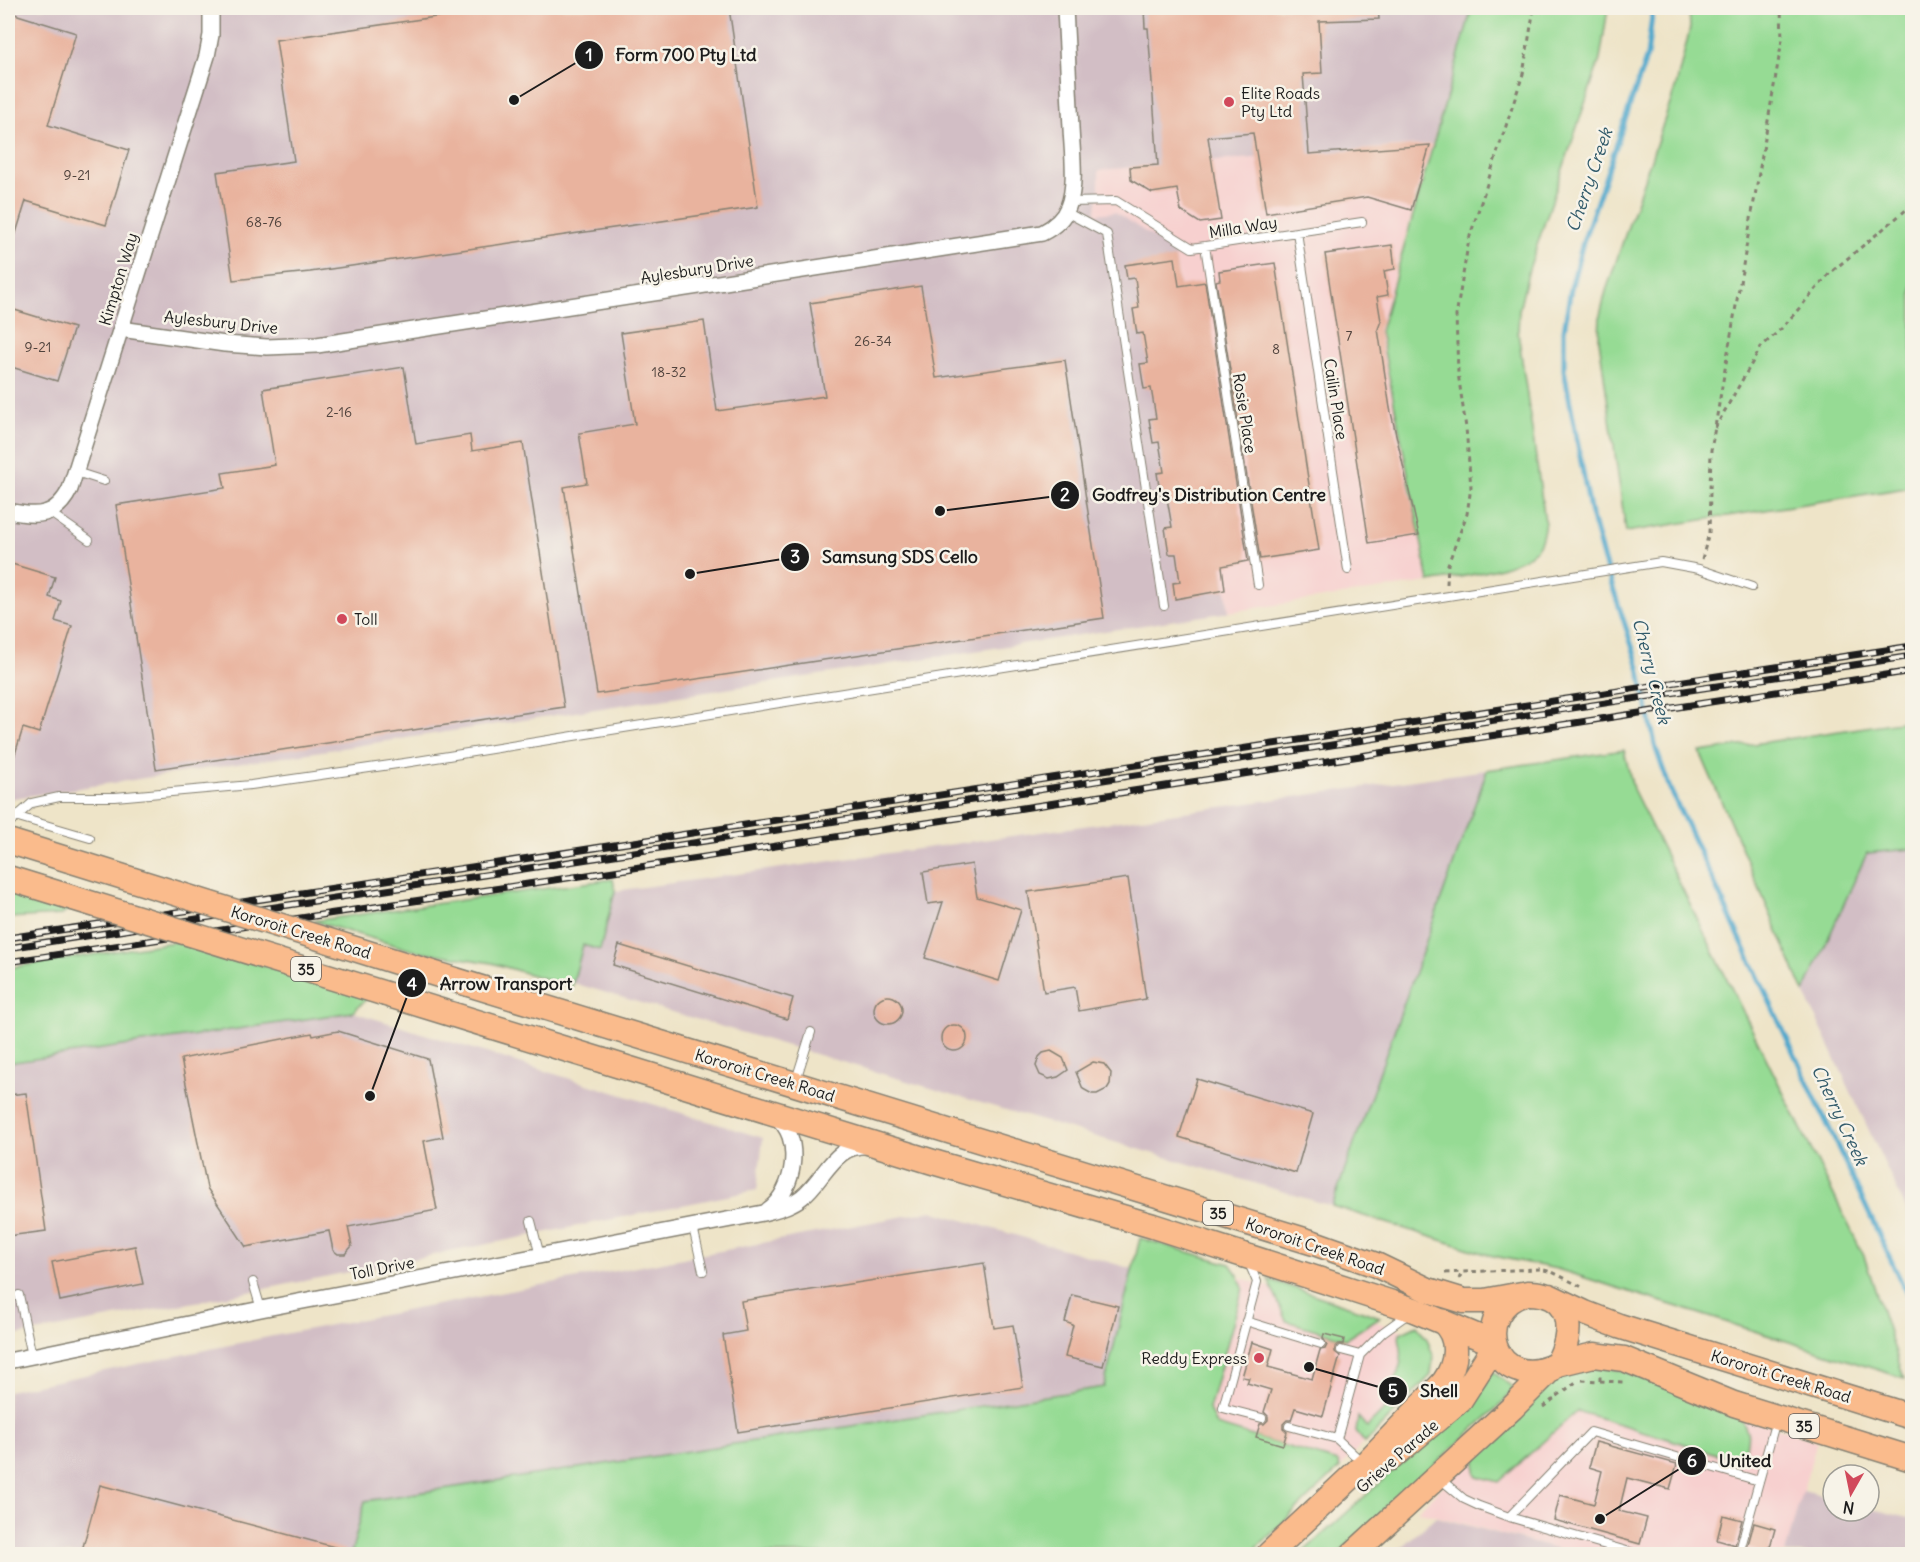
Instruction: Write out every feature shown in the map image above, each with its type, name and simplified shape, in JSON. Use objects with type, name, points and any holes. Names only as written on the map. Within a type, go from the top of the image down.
[{"type":"main road","name":"Kororoit Creek Road","points":[[8,842],[1314,1243],[1363,1260],[1428,1290],[1450,1297],[1478,1302],[1522,1294]]},
{"type":"main road","name":"Kororoit Creek Road","points":[[8,878],[902,1153],[1153,1226],[1414,1310],[1494,1345]]},
{"type":"main road","name":"35","points":[[1522,1294],[1549,1296]]},
{"type":"main road","points":[[1494,1345],[1493,1332],[1498,1316],[1511,1300],[1522,1294]]},
{"type":"main road","name":"Kororoit Creek Road","points":[[1549,1296],[1619,1326],[1912,1417]]},
{"type":"main road","points":[[1353,1554],[1512,1408],[1556,1364],[1565,1348],[1568,1325],[1562,1308],[1549,1296]]},
{"type":"main road","points":[[1269,1554],[1370,1469],[1440,1387],[1455,1361],[1455,1346],[1451,1332],[1442,1321]]},
{"type":"main road","name":"35","points":[[1494,1345],[1504,1362],[1518,1370],[1537,1371],[1578,1358],[1600,1355],[1631,1361],[1697,1390],[1777,1418],[1912,1459]]},
{"type":"main road","name":"Grieve Parade","points":[[1287,1554],[1370,1469],[1410,1441],[1460,1400],[1494,1345]]},
{"type":"street","name":"Kimpton Way","points":[[49,512],[65,499],[76,472],[207,56],[211,35],[211,8]]},
{"type":"street","points":[[1065,8],[1072,163],[1068,207]]},
{"type":"street","name":"Aylesbury Drive","points":[[121,329],[225,344],[267,347],[317,345],[1029,236],[1054,227],[1068,207]]},
{"type":"street","points":[[8,511],[37,515],[49,512]]},
{"type":"street","points":[[760,1109],[777,1117],[785,1128],[793,1158],[792,1173],[782,1197],[763,1213]]},
{"type":"street","name":"Toll Drive","points":[[8,1361],[763,1213],[787,1206],[800,1199],[812,1188],[837,1156],[849,1150],[866,1146],[902,1153]]},
{"type":"lane","name":"Milla Way","points":[[1068,207],[1116,201],[1192,248],[1362,222]]},
{"type":"lane","points":[[1068,207],[1107,234],[1164,606]]},
{"type":"lane","name":"Cailin Place","points":[[1296,232],[1348,570]]},
{"type":"lane","name":"Rosie Place","points":[[1205,246],[1258,585]]},
{"type":"lane","points":[[76,472],[104,481]]},
{"type":"lane","points":[[49,512],[89,540]]},
{"type":"lane","points":[[8,824],[32,803],[59,797],[115,796],[251,785],[1661,562],[1700,569],[1752,587]]},
{"type":"lane","points":[[8,814],[90,838]]},
{"type":"lane","points":[[794,1084],[811,1032]]},
{"type":"lane","points":[[531,1221],[540,1256]]},
{"type":"lane","points":[[693,1227],[704,1270]]},
{"type":"lane","points":[[1246,1256],[1257,1282],[1223,1408],[1262,1418]]},
{"type":"lane","points":[[254,1282],[261,1310]]},
{"type":"lane","points":[[19,1295],[32,1356]]},
{"type":"lane","points":[[1337,1439],[1360,1355],[1383,1332],[1414,1310]]},
{"type":"lane","points":[[1246,1321],[1321,1344]]},
{"type":"lane","points":[[1341,1350],[1360,1355]]},
{"type":"lane","points":[[1739,1554],[1777,1418]]},
{"type":"lane","points":[[1289,1426],[1337,1439],[1370,1469]]},
{"type":"lane","points":[[1509,1517],[1591,1432],[1759,1481]]},
{"type":"lane","points":[[1437,1476],[1464,1499],[1509,1517],[1637,1554]]},
{"type":"path","points":[[1446,596],[1448,564],[1467,514],[1472,487],[1458,373],[1456,316],[1469,239],[1523,74],[1534,8]]},
{"type":"path","points":[[1700,569],[1709,533],[1711,450],[1782,40],[1781,8]]},
{"type":"path","points":[[1714,430],[1761,347],[1782,328],[1830,273],[1912,205]]},
{"type":"path","points":[[1450,1297],[1462,1272],[1545,1270],[1588,1291]]},
{"type":"path","points":[[1544,1407],[1577,1381],[1600,1381],[1600,1355]]},
{"type":"shaded area","points":[[8,8],[1472,8],[1432,144],[1099,170],[1099,192],[1095,214],[1115,212],[1174,251],[1229,612],[8,799]]},
{"type":"shaded area","points":[[1432,144],[1393,280],[1422,543],[1429,582],[1229,612],[1174,251],[1095,214],[1099,192],[1099,169]]},
{"type":"shaded area","points":[[1487,770],[1332,1206],[573,983],[583,945],[600,949],[615,891]]},
{"type":"shaded area","points":[[1912,849],[1912,1222],[1804,992],[1867,853]]},
{"type":"shaded area","points":[[353,1012],[763,1138],[757,1190],[244,1293],[8,1337],[8,1061]]},
{"type":"shaded area","points":[[931,1211],[1133,1269],[1104,1386],[365,1501],[351,1554],[8,1554],[8,1391],[268,1337]]},
{"type":"shaded area","points":[[1229,1274],[1410,1333],[1428,1372],[1340,1468],[1210,1430],[1199,1411]]},
{"type":"shaded area","points":[[1624,1371],[1690,1399],[1817,1441],[1785,1554],[1575,1554],[1417,1511],[1510,1421]]},
{"type":"shaded area","points":[[1802,1491],[1821,1496],[1821,1523],[1881,1523],[1881,1511],[1912,1519],[1912,1554],[1785,1554]]},
{"type":"shaded area","points":[[1436,1517],[1575,1554],[1393,1554]]},
{"type":"green space","points":[[1472,8],[1608,8],[1600,59],[1529,269],[1519,310],[1518,332],[1545,521],[1542,538],[1533,552],[1507,566],[1473,575],[1429,582],[1380,331]]},
{"type":"green space","points":[[1689,8],[1912,8],[1912,487],[1626,532],[1599,340],[1600,315],[1606,291],[1676,86],[1690,28]]},
{"type":"green space","points":[[1912,720],[1912,849],[1867,853],[1804,992],[1700,752]]},
{"type":"green space","points":[[1624,750],[1633,789],[1864,1256],[1904,1378],[1557,1269],[1489,1255],[1332,1206],[1487,770]]},
{"type":"green space","points":[[613,879],[615,891],[600,950],[583,945],[572,987],[492,963],[411,950],[313,921]]},
{"type":"green space","points":[[8,887],[71,906],[62,915],[8,918]]},
{"type":"green space","points":[[180,941],[369,996],[353,1012],[8,1063],[8,968]]},
{"type":"green space","points":[[1140,1238],[1230,1264],[1238,1275],[1243,1288],[1209,1409],[1216,1425],[1338,1462],[1340,1468],[1250,1554],[351,1554],[365,1501],[1104,1387]]},
{"type":"green space","points":[[1268,1279],[1380,1317],[1346,1339],[1286,1321]]},
{"type":"green space","points":[[1417,1325],[1427,1339],[1433,1355],[1431,1375],[1365,1443],[1356,1432],[1358,1417],[1367,1427],[1394,1400],[1387,1388],[1397,1375],[1400,1364],[1400,1333]]},
{"type":"green space","points":[[1582,1368],[1608,1368],[1624,1371],[1740,1417],[1748,1436],[1744,1456],[1740,1459],[1733,1459],[1577,1411],[1499,1482],[1477,1476],[1475,1473],[1476,1454],[1566,1371]]},
{"type":"green space","points":[[1492,1371],[1512,1387],[1505,1400],[1338,1554],[1301,1554],[1417,1449],[1460,1415],[1486,1385]]},
{"type":"building","points":[[498,8],[729,8],[758,207],[310,272],[233,280],[217,172],[294,161],[276,40]]},
{"type":"building","points":[[1144,8],[1378,8],[1379,19],[1319,21],[1322,73],[1303,74],[1309,154],[1430,145],[1411,210],[1367,197],[1266,213],[1253,133],[1208,137],[1221,220],[1200,223],[1181,211],[1177,189],[1152,193],[1131,180],[1130,167],[1158,165],[1148,28],[1145,28]]},
{"type":"building","points":[[8,12],[76,33],[48,125],[129,150],[106,225],[26,201],[11,249],[8,249]]},
{"type":"building","points":[[1392,245],[1395,269],[1384,271],[1388,295],[1377,297],[1381,321],[1378,329],[1390,408],[1419,535],[1369,543],[1325,254]]},
{"type":"building","points":[[1175,258],[1179,286],[1205,282],[1248,561],[1222,566],[1225,590],[1175,599],[1173,583],[1180,582],[1176,554],[1169,554],[1165,528],[1172,527],[1167,498],[1161,499],[1157,473],[1164,472],[1159,442],[1153,443],[1149,419],[1156,418],[1151,388],[1144,389],[1140,364],[1148,363],[1143,333],[1137,334],[1133,309],[1139,308],[1135,278],[1127,279],[1125,265]]},
{"type":"building","points":[[1275,263],[1319,550],[1260,559],[1216,281],[1220,280],[1219,271]]},
{"type":"building","points":[[921,286],[936,378],[1065,360],[1104,618],[597,694],[564,487],[587,483],[579,433],[635,424],[621,333],[704,321],[717,411],[825,396],[810,303]]},
{"type":"building","points":[[8,308],[74,328],[57,381],[8,366]]},
{"type":"building","name":"Toll","points":[[404,367],[416,444],[470,435],[472,451],[523,443],[564,707],[156,769],[116,505],[225,488],[222,473],[275,465],[263,389]]},
{"type":"building","points":[[12,564],[55,577],[49,597],[61,601],[55,621],[72,626],[39,733],[23,728],[11,767],[8,766],[8,579]]},
{"type":"building","points":[[972,864],[977,897],[1021,910],[999,981],[925,958],[943,902],[928,904],[923,872]]},
{"type":"building","points":[[1128,878],[1146,999],[1079,1011],[1075,987],[1044,992],[1028,892]]},
{"type":"building","points":[[619,945],[793,998],[787,1019],[613,965]]},
{"type":"building","points":[[888,996],[898,1000],[902,1010],[898,1020],[888,1024],[878,1020],[874,1010],[878,1000]]},
{"type":"building","points":[[954,1025],[963,1029],[967,1038],[963,1047],[954,1051],[945,1047],[941,1038],[945,1029]]},
{"type":"building","points":[[338,1031],[428,1059],[443,1137],[424,1141],[437,1210],[348,1227],[352,1246],[345,1254],[338,1254],[333,1250],[329,1231],[246,1247],[207,1188],[181,1059],[312,1033],[313,1036]]},
{"type":"building","points":[[1051,1051],[1063,1058],[1068,1070],[1058,1077],[1049,1079],[1040,1075],[1036,1066],[1043,1053]]},
{"type":"building","points":[[1093,1062],[1104,1064],[1111,1073],[1107,1089],[1097,1094],[1083,1089],[1076,1072]]},
{"type":"building","points":[[1197,1079],[1313,1114],[1296,1173],[1179,1137]]},
{"type":"building","points":[[26,1093],[46,1231],[8,1236],[8,1095]]},
{"type":"building","points":[[135,1246],[143,1284],[60,1301],[52,1262]]},
{"type":"building","points":[[984,1263],[994,1328],[1013,1325],[1023,1387],[738,1432],[723,1335],[746,1331],[741,1301]]},
{"type":"building","points":[[1072,1295],[1118,1306],[1103,1366],[1065,1357],[1073,1325],[1065,1322]]},
{"type":"building","points":[[1324,1334],[1344,1339],[1343,1344],[1335,1348],[1335,1352],[1340,1356],[1323,1416],[1295,1408],[1291,1420],[1283,1424],[1287,1432],[1283,1445],[1256,1437],[1260,1424],[1268,1420],[1264,1412],[1271,1390],[1247,1383],[1249,1378],[1242,1377],[1252,1342],[1273,1349],[1268,1367],[1312,1379],[1320,1350],[1325,1349],[1327,1345],[1323,1338]]},
{"type":"building","points":[[1596,1442],[1677,1464],[1670,1489],[1627,1478],[1619,1511],[1647,1518],[1640,1544],[1554,1520],[1560,1495],[1594,1504],[1602,1471],[1589,1467]]},
{"type":"building","points":[[100,1485],[346,1550],[345,1554],[81,1554]]},
{"type":"building","points":[[1723,1515],[1742,1520],[1735,1545],[1717,1540]]},
{"type":"building","points":[[1754,1523],[1775,1529],[1768,1554],[1747,1548]]},
{"type":"waterway","name":"Cherry Creek","points":[[1653,8],[1647,56],[1583,242],[1571,288],[1564,330],[1564,370],[1590,510],[1604,561],[1639,667],[1656,749],[1670,789],[1912,1305]]},
{"type":"railway","points":[[8,938],[1912,646]]},
{"type":"railway","points":[[8,948],[1912,656]]},
{"type":"railway","points":[[8,962],[1912,671]]},
{"type":"place","name":"Form 700 Pty Ltd","points":[[514,100]]},
{"type":"place","name":"Elite Roads Pty Ltd","points":[[1229,102]]},
{"type":"place","name":"Godfrey's Distribution Centre","points":[[940,511]]},
{"type":"place","name":"Samsung SDS Cello","points":[[690,574]]},
{"type":"place","name":"Toll","points":[[342,619]]},
{"type":"place","name":"Arrow Transport","points":[[370,1096]]},
{"type":"place","name":"Reddy Express","points":[[1259,1358]]},
{"type":"place","name":"Shell","points":[[1309,1367]]},
{"type":"place","name":"United","points":[[1600,1519]]}]
